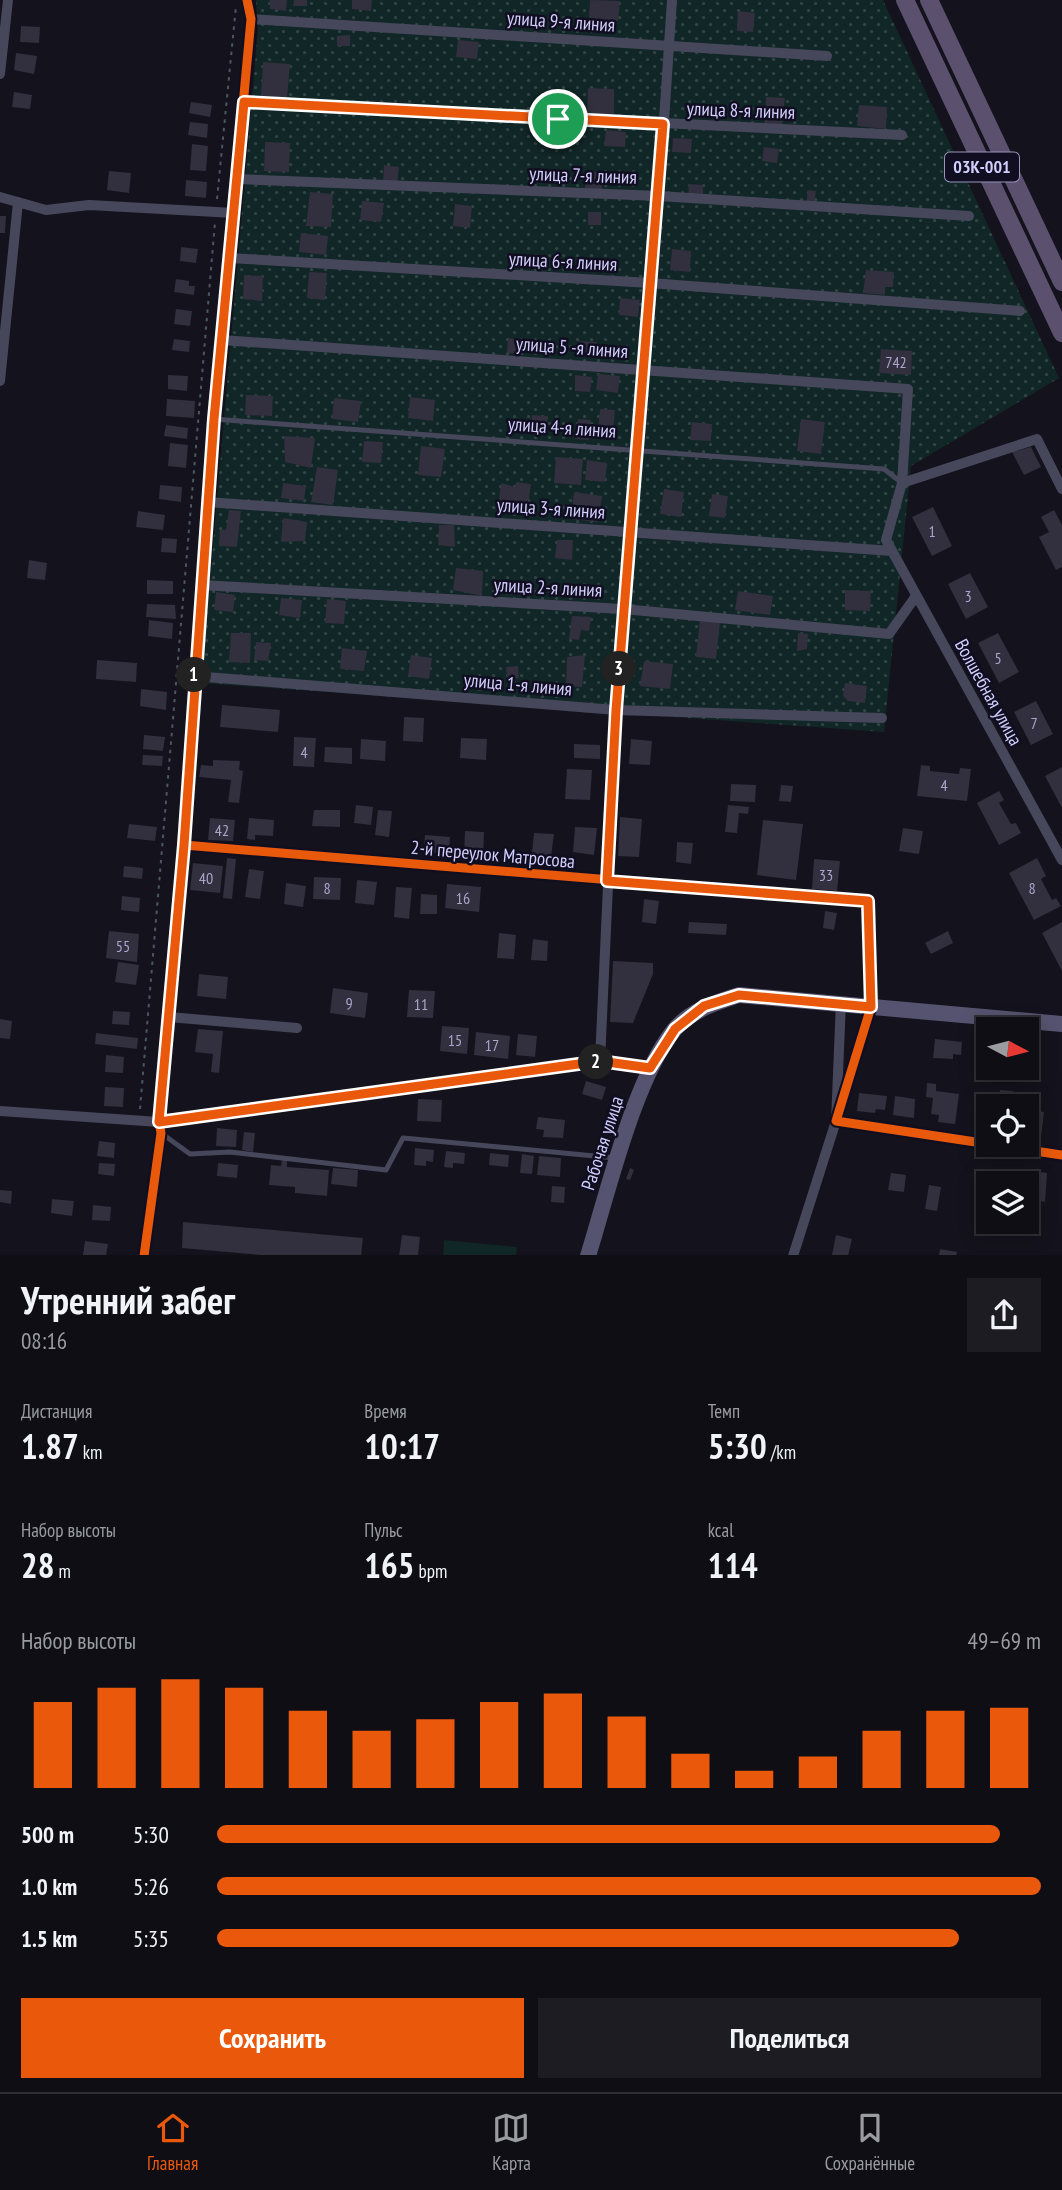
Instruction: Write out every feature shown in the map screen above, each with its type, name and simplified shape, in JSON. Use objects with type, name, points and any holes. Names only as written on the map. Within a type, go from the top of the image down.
[{"type":"main road","name":"03К-001","points":[[905,0],[1062,333]]},
{"type":"main road","name":"03К-001","points":[[929,0],[1062,282]]},
{"type":"main road","name":"Рабочая улица","points":[[588,1255],[650,1068],[675,1029],[704,1006],[739,995],[841,1002],[1062,1024]]},
{"type":"street","points":[[0,74],[8,0]]},
{"type":"street","points":[[145,1255],[160,1127],[184,845],[207,502],[251,19],[247,0]]},
{"type":"street","points":[[600,1061],[616,710],[659,196],[672,0]]},
{"type":"street","name":"улица 9-я линия","points":[[251,19],[827,55]]},
{"type":"street","name":"улица 8-я линия","points":[[244,102],[902,135]]},
{"type":"street","name":"улица 7-я линия","points":[[238,179],[659,196],[969,216]]},
{"type":"street","points":[[0,197],[46,210],[89,205],[234,213]]},
{"type":"street","points":[[0,381],[18,202]]},
{"type":"street","name":"улица 6-я линия","points":[[229,258],[650,283],[1020,311]]},
{"type":"street","name":"улица 5 -я линия","points":[[222,340],[908,389],[902,483]]},
{"type":"street","points":[[902,483],[1037,439],[1062,489]]},
{"type":"street","name":"Волшебная улица","points":[[902,483],[886,540],[1062,860]]},
{"type":"street","name":"улица 3-я линия","points":[[207,502],[629,530],[892,551]]},
{"type":"street","name":"улица 2-я линия","points":[[201,586],[623,609],[889,634],[916,596]]},
{"type":"street","name":"улица 1-я линия","points":[[194,676],[616,710],[882,718]]},
{"type":"street","name":"2-й переулок Матросова","points":[[184,845],[868,901],[871,1007],[836,1121]]},
{"type":"street","points":[[793,1255],[836,1121],[841,1002]]},
{"type":"street","points":[[169,1017],[297,1028]]},
{"type":"street","points":[[0,1111],[160,1127],[600,1061],[650,1068]]},
{"type":"street","points":[[836,1121],[1062,1156]]},
{"type":"lane","name":"улица 4-я линия","points":[[214,419],[884,468],[902,483]]},
{"type":"lane","points":[[160,1127],[190,1154],[230,1152],[386,1170],[403,1138],[619,1158]]},
{"type":"path","points":[[140,1110],[175,676],[236,0]]},
{"type":"green space","points":[[256,0],[883,0],[1059,378],[911,466],[884,732],[201,683],[258,29]]},
{"type":"green space","points":[[444,1240],[517,1247],[516,1255],[443,1255]]},
{"type":"building","points":[[270,0],[287,0],[286,11],[270,9]]},
{"type":"building","points":[[294,0],[307,0],[307,6],[293,6]]},
{"type":"building","points":[[352,0],[372,0],[371,11],[352,9]]},
{"type":"building","points":[[590,0],[620,1],[618,21],[589,19]]},
{"type":"building","points":[[738,11],[755,13],[753,32],[737,31]]},
{"type":"building","points":[[21,26],[40,27],[39,43],[20,42]]},
{"type":"building","points":[[350,35],[350,46],[337,46],[337,36]]},
{"type":"building","points":[[458,40],[479,42],[477,59],[456,57]]},
{"type":"building","points":[[16,53],[37,56],[34,74],[14,70]]},
{"type":"building","points":[[263,62],[290,64],[287,98],[261,96]]},
{"type":"building","points":[[588,88],[614,89],[614,114],[587,114]]},
{"type":"building","points":[[14,92],[32,95],[30,109],[12,107]]},
{"type":"building","points":[[766,97],[785,98],[782,125],[764,123]]},
{"type":"building","points":[[191,102],[212,105],[210,117],[189,113]]},
{"type":"building","points":[[859,105],[887,107],[886,129],[857,126]]},
{"type":"building","points":[[190,122],[208,124],[207,138],[188,135]]},
{"type":"building","points":[[606,130],[626,132],[625,147],[604,146]]},
{"type":"building","points":[[673,138],[692,139],[691,153],[672,152]]},
{"type":"building","points":[[265,142],[290,143],[289,172],[264,171]]},
{"type":"building","points":[[192,144],[208,146],[206,171],[190,170]]},
{"type":"building","points":[[764,147],[779,149],[777,163],[762,161]]},
{"type":"building","points":[[384,165],[399,167],[397,184],[383,184]]},
{"type":"building","points":[[109,171],[131,173],[129,193],[107,190]]},
{"type":"building","points":[[585,172],[602,172],[602,195],[585,195]]},
{"type":"building","points":[[186,180],[207,182],[206,198],[185,196]]},
{"type":"building","points":[[689,184],[703,185],[703,200],[688,199]]},
{"type":"building","points":[[808,190],[816,191],[814,206],[806,205]]},
{"type":"building","points":[[310,192],[333,194],[331,227],[306,226]]},
{"type":"building","points":[[362,201],[384,203],[381,222],[360,220]]},
{"type":"building","points":[[455,204],[472,206],[470,228],[453,226]]},
{"type":"building","points":[[588,212],[601,212],[601,225],[588,225]]},
{"type":"building","points":[[0,216],[6,216],[5,233],[0,233]]},
{"type":"building","points":[[301,233],[328,236],[326,255],[299,252]]},
{"type":"building","points":[[181,247],[198,249],[196,263],[180,261]]},
{"type":"building","points":[[672,249],[691,251],[690,272],[670,270]]},
{"type":"building","points":[[866,270],[894,272],[893,287],[885,287],[885,295],[863,293]]},
{"type":"building","points":[[309,272],[327,273],[325,300],[307,298]]},
{"type":"building","points":[[244,275],[263,276],[262,301],[243,299]]},
{"type":"building","points":[[176,279],[189,281],[189,286],[195,286],[194,295],[174,292]]},
{"type":"building","points":[[620,298],[640,300],[638,317],[619,315]]},
{"type":"building","points":[[176,309],[192,311],[190,326],[174,324]]},
{"type":"building","points":[[508,338],[524,340],[523,354],[507,353]]},
{"type":"building","points":[[174,339],[190,341],[189,352],[172,350]]},
{"type":"building","points":[[579,341],[597,342],[596,356],[578,354]]},
{"type":"building","points":[[881,349],[912,351],[911,375],[879,373]]},
{"type":"building","points":[[598,374],[620,376],[618,393],[596,390]]},
{"type":"building","points":[[168,375],[188,376],[187,391],[168,389]]},
{"type":"building","points":[[575,375],[592,377],[590,392],[575,391]]},
{"type":"building","points":[[246,395],[273,396],[272,416],[245,415]]},
{"type":"building","points":[[410,397],[435,400],[433,421],[408,418]]},
{"type":"building","points":[[334,398],[361,401],[358,422],[332,419]]},
{"type":"building","points":[[167,399],[195,401],[194,418],[166,416]]},
{"type":"building","points":[[600,409],[615,410],[613,432],[598,430]]},
{"type":"building","points":[[532,415],[548,416],[546,435],[530,433]]},
{"type":"building","points":[[578,419],[591,420],[589,440],[575,439]]},
{"type":"building","points":[[801,419],[825,422],[821,454],[797,451]]},
{"type":"building","points":[[692,422],[712,424],[711,441],[690,440]]},
{"type":"building","points":[[166,425],[188,428],[187,439],[164,436]]},
{"type":"building","points":[[284,436],[315,438],[311,468],[285,462]]},
{"type":"building","points":[[364,441],[383,442],[381,463],[362,462]]},
{"type":"building","points":[[170,443],[188,445],[186,468],[168,466]]},
{"type":"building","points":[[421,446],[445,449],[441,477],[418,475]]},
{"type":"building","points":[[1031,447],[1041,467],[1024,475],[1012,452]]},
{"type":"building","points":[[556,457],[583,459],[581,485],[554,483]]},
{"type":"building","points":[[587,460],[607,463],[605,482],[585,480]]},
{"type":"building","points":[[317,467],[338,470],[333,505],[311,502]]},
{"type":"building","points":[[516,482],[531,484],[528,505],[499,499],[501,483],[515,487]]},
{"type":"building","points":[[283,483],[306,486],[304,501],[281,498]]},
{"type":"building","points":[[160,485],[182,487],[181,502],[159,499]]},
{"type":"building","points":[[664,489],[684,492],[681,517],[660,514]]},
{"type":"building","points":[[574,492],[602,496],[598,522],[571,519]]},
{"type":"building","points":[[712,494],[728,496],[725,518],[709,516]]},
{"type":"building","points":[[933,507],[952,546],[932,556],[912,517]]},
{"type":"building","points":[[229,510],[241,511],[237,547],[219,546],[220,530],[226,530]]},
{"type":"building","points":[[1054,510],[1062,525],[1062,567],[1056,570],[1039,537],[1049,532],[1041,517]]},
{"type":"building","points":[[138,511],[165,515],[163,530],[136,527]]},
{"type":"building","points":[[283,518],[307,522],[305,541],[281,542]]},
{"type":"building","points":[[439,525],[454,525],[455,547],[438,545]]},
{"type":"building","points":[[162,538],[177,539],[176,553],[161,552]]},
{"type":"building","points":[[557,540],[573,540],[572,560],[555,558]]},
{"type":"building","points":[[29,560],[47,563],[45,580],[27,578]]},
{"type":"building","points":[[456,568],[483,571],[482,596],[453,590]]},
{"type":"building","points":[[970,573],[988,607],[966,619],[948,584]]},
{"type":"building","points":[[147,580],[173,581],[173,594],[147,594]]},
{"type":"building","points":[[505,581],[529,581],[529,595],[505,595]]},
{"type":"building","points":[[845,590],[871,591],[870,611],[845,610]]},
{"type":"building","points":[[738,591],[773,596],[770,615],[735,610]]},
{"type":"building","points":[[216,592],[235,595],[233,612],[214,610]]},
{"type":"building","points":[[281,598],[302,600],[300,618],[279,615]]},
{"type":"building","points":[[327,599],[346,601],[344,624],[325,623]]},
{"type":"building","points":[[147,604],[175,605],[176,619],[146,617]]},
{"type":"building","points":[[572,616],[591,617],[589,631],[581,630],[579,640],[569,639]]},
{"type":"building","points":[[149,620],[173,623],[172,639],[148,636]]},
{"type":"building","points":[[700,620],[720,622],[716,659],[696,657]]},
{"type":"building","points":[[231,633],[251,633],[250,663],[229,662]]},
{"type":"building","points":[[798,633],[808,634],[807,649],[797,651]]},
{"type":"building","points":[[998,633],[1019,672],[999,683],[978,643]]},
{"type":"building","points":[[256,642],[271,643],[268,661],[254,660]]},
{"type":"building","points":[[342,648],[367,651],[364,671],[340,669]]},
{"type":"building","points":[[411,655],[432,658],[429,679],[408,676]]},
{"type":"building","points":[[585,655],[582,687],[566,686],[567,657]]},
{"type":"building","points":[[97,660],[137,663],[136,682],[96,679]]},
{"type":"building","points":[[644,661],[673,664],[670,689],[640,686]]},
{"type":"building","points":[[518,666],[519,678],[507,679],[506,667]]},
{"type":"building","points":[[845,683],[867,686],[865,703],[848,701],[843,696]]},
{"type":"building","points":[[141,689],[167,692],[166,710],[140,706]]},
{"type":"building","points":[[1036,701],[1053,734],[1031,745],[1014,712]]},
{"type":"building","points":[[222,705],[280,710],[278,732],[220,727]]},
{"type":"building","points":[[404,717],[424,718],[423,742],[403,741]]},
{"type":"building","points":[[144,735],[165,737],[163,751],[143,749]]},
{"type":"building","points":[[294,737],[316,738],[314,767],[293,766]]},
{"type":"building","points":[[461,738],[487,739],[486,760],[460,758]]},
{"type":"building","points":[[361,739],[386,741],[385,761],[360,759]]},
{"type":"building","points":[[631,739],[652,741],[650,765],[629,764]]},
{"type":"building","points":[[574,744],[600,745],[600,759],[574,758]]},
{"type":"building","points":[[325,747],[352,748],[352,764],[324,762]]},
{"type":"building","points":[[143,755],[163,756],[162,766],[142,765]]},
{"type":"building","points":[[213,760],[240,761],[239,770],[243,771],[239,803],[228,802],[231,780],[199,777],[201,765],[213,766]]},
{"type":"building","points":[[921,765],[930,766],[930,771],[959,774],[960,768],[971,769],[967,801],[917,796]]},
{"type":"building","points":[[1062,767],[1062,808],[1045,776]]},
{"type":"building","points":[[567,769],[592,770],[590,800],[565,799]]},
{"type":"building","points":[[731,784],[756,785],[755,802],[730,801]]},
{"type":"building","points":[[781,785],[793,786],[791,802],[779,801]]},
{"type":"building","points":[[999,791],[1004,800],[999,803],[1011,824],[1016,823],[1021,833],[999,845],[977,803]]},
{"type":"building","points":[[356,805],[373,807],[371,825],[354,823]]},
{"type":"building","points":[[728,805],[749,807],[748,814],[739,813],[737,833],[725,832]]},
{"type":"building","points":[[314,810],[340,810],[340,827],[312,826]]},
{"type":"building","points":[[378,810],[392,811],[389,837],[375,835]]},
{"type":"building","points":[[620,817],[642,819],[639,857],[618,856]]},
{"type":"building","points":[[210,818],[235,820],[233,841],[208,840]]},
{"type":"building","points":[[249,818],[274,820],[273,836],[255,835],[255,840],[247,839]]},
{"type":"building","points":[[763,820],[803,824],[796,880],[757,875]]},
{"type":"building","points":[[129,824],[157,827],[155,841],[127,838]]},
{"type":"building","points":[[575,827],[597,828],[594,855],[573,852]]},
{"type":"building","points":[[903,828],[923,831],[919,854],[899,851]]},
{"type":"building","points":[[465,831],[484,832],[483,859],[464,858]]},
{"type":"building","points":[[534,833],[554,834],[550,864],[531,862]]},
{"type":"building","points":[[425,835],[450,837],[449,854],[424,852]]},
{"type":"building","points":[[677,842],[693,843],[691,864],[676,862]]},
{"type":"building","points":[[227,858],[236,859],[232,899],[223,898]]},
{"type":"building","points":[[1037,858],[1046,876],[1041,879],[1052,900],[1056,898],[1061,906],[1034,920],[1009,873]]},
{"type":"building","points":[[814,859],[840,861],[837,891],[812,889]]},
{"type":"building","points":[[193,863],[223,866],[220,893],[190,890]]},
{"type":"building","points":[[124,866],[143,868],[142,879],[123,877]]},
{"type":"building","points":[[249,869],[264,871],[260,899],[245,897]]},
{"type":"building","points":[[314,877],[341,878],[340,900],[313,899]]},
{"type":"building","points":[[357,880],[377,882],[374,905],[355,903]]},
{"type":"building","points":[[286,883],[306,886],[303,907],[284,904]]},
{"type":"building","points":[[447,884],[481,887],[479,912],[445,908]]},
{"type":"building","points":[[396,887],[412,888],[409,919],[394,917]]},
{"type":"building","points":[[421,894],[437,895],[437,914],[420,914]]},
{"type":"building","points":[[122,896],[140,898],[139,912],[121,910]]},
{"type":"building","points":[[644,899],[659,901],[656,924],[642,922]]},
{"type":"building","points":[[825,911],[837,913],[834,930],[823,928]]},
{"type":"building","points":[[689,922],[727,924],[726,935],[688,933]]},
{"type":"building","points":[[1062,922],[1062,971],[1042,933]]},
{"type":"building","points":[[109,931],[139,934],[137,962],[106,958]]},
{"type":"building","points":[[948,931],[953,943],[931,954],[925,943]]},
{"type":"building","points":[[499,933],[516,935],[514,959],[497,958]]},
{"type":"building","points":[[533,939],[548,941],[547,961],[531,960]]},
{"type":"building","points":[[613,961],[653,963],[653,974],[633,1023],[610,1022]]},
{"type":"building","points":[[118,962],[139,965],[136,985],[115,982]]},
{"type":"building","points":[[199,974],[228,977],[226,999],[197,996]]},
{"type":"building","points":[[333,988],[368,993],[365,1018],[330,1013]]},
{"type":"building","points":[[409,990],[435,991],[433,1018],[407,1017]]},
{"type":"building","points":[[113,1011],[130,1012],[129,1025],[112,1024]]},
{"type":"building","points":[[0,1019],[12,1021],[10,1039],[0,1038]]},
{"type":"building","points":[[442,1026],[469,1028],[467,1054],[440,1051]]},
{"type":"building","points":[[198,1029],[223,1031],[219,1073],[211,1072],[213,1054],[195,1052]]},
{"type":"building","points":[[476,1032],[510,1036],[508,1059],[474,1055]]},
{"type":"building","points":[[96,1033],[138,1038],[137,1049],[95,1044]]},
{"type":"building","points":[[518,1034],[537,1036],[535,1057],[516,1055]]},
{"type":"building","points":[[935,1039],[962,1042],[961,1055],[953,1054],[953,1059],[933,1058]]},
{"type":"building","points":[[106,1055],[124,1057],[123,1073],[105,1072]]},
{"type":"building","points":[[586,1081],[606,1087],[602,1100],[582,1094]]},
{"type":"building","points":[[927,1083],[936,1084],[936,1091],[959,1094],[955,1124],[938,1122],[939,1115],[931,1114],[933,1098],[926,1097]]},
{"type":"building","points":[[105,1087],[124,1088],[123,1107],[104,1106]]},
{"type":"building","points":[[1000,1090],[1013,1091],[1013,1094],[1000,1094]]},
{"type":"building","points":[[859,1093],[887,1096],[885,1110],[876,1109],[875,1113],[857,1111]]},
{"type":"building","points":[[895,1096],[915,1099],[914,1118],[893,1115]]},
{"type":"building","points":[[418,1099],[442,1100],[441,1122],[417,1121]]},
{"type":"building","points":[[1039,1111],[1044,1112],[1039,1137]]},
{"type":"building","points":[[538,1117],[565,1120],[563,1138],[543,1137],[544,1130],[536,1129]]},
{"type":"building","points":[[217,1128],[237,1130],[236,1147],[216,1146]]},
{"type":"building","points":[[244,1132],[255,1133],[253,1152],[242,1150]]},
{"type":"building","points":[[99,1141],[115,1143],[114,1158],[97,1156]]},
{"type":"building","points":[[415,1148],[434,1150],[433,1162],[426,1161],[426,1166],[414,1165]]},
{"type":"building","points":[[446,1151],[465,1153],[464,1164],[453,1163],[453,1168],[444,1167]]},
{"type":"building","points":[[490,1153],[509,1155],[508,1167],[489,1165]]},
{"type":"building","points":[[522,1154],[534,1156],[532,1174],[520,1173]]},
{"type":"building","points":[[539,1156],[561,1158],[560,1177],[537,1175]]},
{"type":"building","points":[[282,1159],[287,1160],[287,1167],[329,1170],[327,1196],[295,1193],[295,1187],[269,1185],[271,1165],[281,1166]]},
{"type":"building","points":[[99,1163],[115,1164],[114,1176],[98,1174]]},
{"type":"building","points":[[218,1163],[238,1165],[237,1178],[217,1176]]},
{"type":"building","points":[[333,1168],[358,1170],[357,1187],[331,1184]]},
{"type":"building","points":[[630,1168],[634,1170],[630,1180],[626,1179]]},
{"type":"building","points":[[1039,1172],[1047,1173],[1045,1202],[1039,1200]]},
{"type":"building","points":[[891,1173],[906,1175],[904,1192],[888,1190]]},
{"type":"building","points":[[929,1185],[941,1187],[937,1211],[925,1209]]},
{"type":"building","points":[[552,1186],[565,1187],[564,1203],[551,1202]]},
{"type":"building","points":[[0,1190],[12,1191],[11,1204],[0,1202]]},
{"type":"building","points":[[52,1199],[74,1201],[72,1216],[51,1213]]},
{"type":"building","points":[[93,1205],[111,1207],[110,1221],[92,1220]]},
{"type":"building","points":[[183,1222],[363,1238],[361,1255],[261,1255],[182,1248]]},
{"type":"building","points":[[402,1235],[420,1237],[418,1255],[399,1255]]},
{"type":"building","points":[[836,1235],[852,1239],[848,1255],[832,1255]]},
{"type":"building","points":[[85,1241],[108,1244],[106,1255],[83,1255]]},
{"type":"building","points":[[940,1249],[957,1252],[956,1255],[939,1255]]},
{"type":"cycle path","points":[[144,1255],[161,1133],[159,1122],[184,845],[214,419],[251,19],[247,0]]},
{"type":"cycle path","points":[[184,845],[868,901],[871,1007],[836,1121],[1062,1155]]},
{"type":"route","points":[[244,102],[558,119],[663,124],[629,530],[607,881],[868,901],[871,1007],[841,1002],[739,995],[704,1006],[675,1029],[650,1068],[600,1061],[187,1116],[159,1122],[184,845],[214,419],[244,102]]}]
